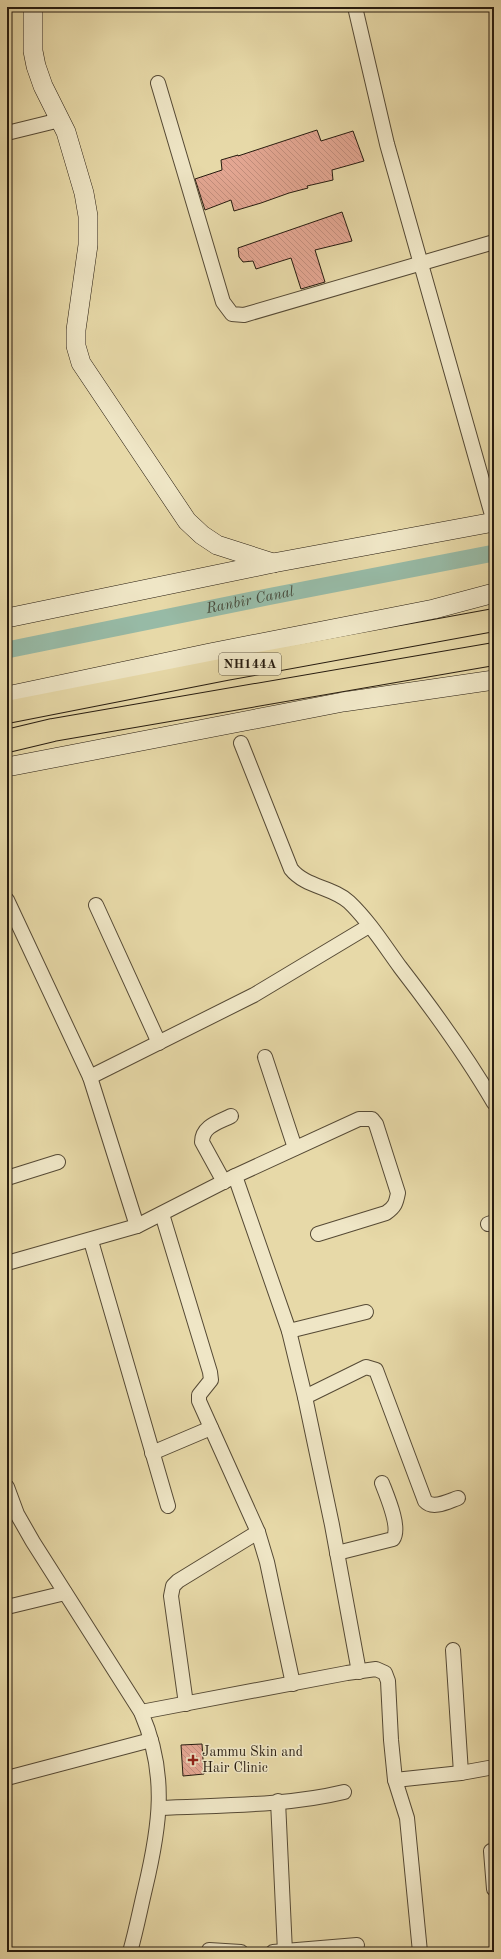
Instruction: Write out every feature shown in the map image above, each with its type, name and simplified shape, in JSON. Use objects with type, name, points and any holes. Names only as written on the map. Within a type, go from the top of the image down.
[{"type":"highway","name":"NH144A","points":[[7,712],[226,668],[494,620]]},
{"type":"highway","name":"NH144A","points":[[7,741],[53,730],[494,654]]},
{"type":"street","points":[[33,7],[33,51],[36,66],[43,86],[66,132],[84,193],[88,216],[88,245],[76,330],[76,346],[81,363],[187,522],[217,545],[273,563]]},
{"type":"street","points":[[7,618],[273,563],[494,522],[387,144],[355,7]]},
{"type":"street","points":[[158,83],[223,302],[232,314],[244,315],[421,262],[494,242]]},
{"type":"street","points":[[7,132],[60,120]]},
{"type":"street","points":[[7,696],[210,652],[434,608],[494,593]]},
{"type":"street","points":[[7,767],[343,702],[494,680]]},
{"type":"street","points":[[240,743],[291,869],[299,877],[336,893],[348,901],[369,926],[455,1040],[494,1102]]},
{"type":"street","points":[[7,900],[90,1077],[137,1226]]},
{"type":"street","points":[[96,905],[159,1043]]},
{"type":"street","points":[[90,1077],[254,995],[369,926]]},
{"type":"street","points":[[265,1057],[295,1148]]},
{"type":"street","points":[[231,1116],[208,1127],[202,1136],[202,1142],[229,1179],[289,1331],[305,1397],[337,1553],[359,1672]]},
{"type":"street","points":[[7,1263],[137,1226],[229,1179],[295,1148],[359,1119],[372,1119],[376,1124],[398,1193],[396,1203],[393,1208],[386,1213],[318,1234]]},
{"type":"street","points":[[7,1178],[58,1162]]},
{"type":"street","points":[[162,1214],[210,1372],[211,1380],[198,1397],[258,1532],[267,1562],[293,1684]]},
{"type":"street","points":[[91,1240],[168,1506]]},
{"type":"street","points":[[289,1331],[366,1312]]},
{"type":"street","points":[[305,1397],[366,1366],[376,1370],[425,1501],[430,1506],[435,1506],[458,1498]]},
{"type":"street","points":[[152,1453],[211,1428]]},
{"type":"street","points":[[337,1553],[393,1539],[395,1536],[396,1527],[382,1483]]},
{"type":"street","points":[[7,1486],[17,1514],[64,1592],[141,1712],[152,1740],[158,1771],[160,1808],[153,1855],[130,1952]]},
{"type":"street","points":[[186,1704],[171,1596],[173,1586],[178,1581],[258,1532]]},
{"type":"street","points":[[7,1607],[64,1592]]},
{"type":"street","points":[[453,1650],[461,1773]]},
{"type":"street","points":[[141,1712],[376,1669],[382,1670],[387,1677],[395,1780],[407,1818],[420,1952]]},
{"type":"street","points":[[7,1778],[152,1740]]},
{"type":"street","points":[[395,1780],[461,1773],[494,1767]]},
{"type":"street","points":[[160,1808],[278,1802],[327,1796],[344,1792]]},
{"type":"street","points":[[278,1802],[285,1952]]},
{"type":"street","points":[[491,1851],[494,1889]]},
{"type":"street","points":[[273,1952],[357,1945]]},
{"type":"street","points":[[209,1950],[241,1952]]},
{"type":"building","points":[[317,130],[321,141],[353,131],[364,161],[332,170],[333,180],[307,186],[308,188],[261,203],[234,211],[231,200],[205,210],[195,179],[222,170],[221,160],[238,156]]},
{"type":"building","points":[[342,212],[352,241],[315,250],[325,282],[301,289],[291,258],[256,269],[253,261],[243,262],[239,257],[238,248]]},
{"type":"building","points":[[202,1744],[204,1774],[183,1776],[181,1745]]},
{"type":"waterway","name":"Ranbir Canal","points":[[7,650],[494,553]]},
{"type":"place","name":"Jammu Skin and Hair Clinic","points":[[193,1760]]}]
